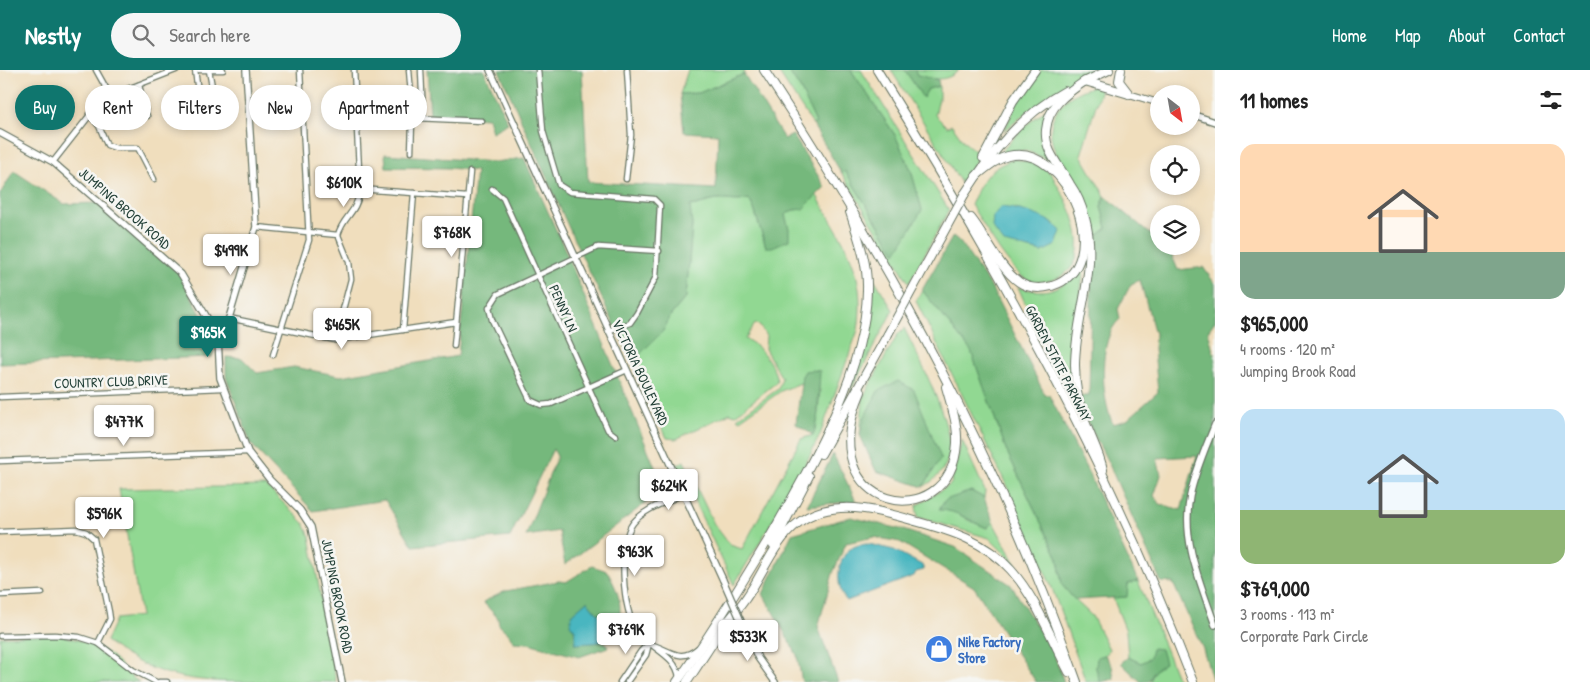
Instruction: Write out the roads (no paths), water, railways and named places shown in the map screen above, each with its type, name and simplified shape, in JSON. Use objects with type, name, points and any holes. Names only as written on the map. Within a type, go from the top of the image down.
[{"type":"highway","points":[[759,70],[773,84]]},
{"type":"highway","points":[[764,70],[846,198],[941,371],[1022,542],[1076,682]]},
{"type":"highway","name":"GARDEN STATE PARKWAY","points":[[876,70],[956,200],[1031,335],[1106,482],[1153,585],[1193,682]]},
{"type":"highway","points":[[1024,70],[1025,82]]},
{"type":"highway","points":[[725,625],[770,551],[813,468],[866,376],[1025,82],[1035,70]]},
{"type":"highway","points":[[975,175],[998,146],[1028,116],[1054,97],[1109,70]]},
{"type":"highway","points":[[1121,70],[1119,81],[1129,94]]},
{"type":"highway","points":[[1106,482],[1100,456],[1082,416],[1076,380],[1076,345],[1090,260],[1088,233],[1078,199],[1050,153],[1046,136],[1047,124],[1053,108],[1063,97],[1085,82],[1129,94]]},
{"type":"highway","points":[[956,200],[1006,268],[1021,283],[1032,287],[1046,288],[1060,283],[1072,274],[1083,253],[1082,231],[1071,197],[1053,169],[1036,158],[1014,155],[998,160],[975,175]]},
{"type":"highway","points":[[684,681],[704,642],[795,492],[839,402],[856,353],[866,310],[867,289],[864,261],[846,198]]},
{"type":"highway","points":[[866,376],[850,426],[849,450],[853,465],[863,483],[876,494],[892,501],[905,502],[922,497],[937,486],[949,471],[954,458],[957,440],[956,427],[941,371]]},
{"type":"highway","points":[[795,492],[813,468]]},
{"type":"highway","points":[[684,681],[746,599],[780,541],[798,523],[830,510],[851,508],[872,509],[959,534],[980,544],[999,558],[1024,587],[1076,682]]},
{"type":"street","points":[[96,70],[104,85]]},
{"type":"street","points":[[139,85],[176,70]]},
{"type":"street","points":[[195,70],[197,85]]},
{"type":"street","points":[[199,70],[223,70]]},
{"type":"street","points":[[209,70],[212,85]]},
{"type":"street","points":[[215,331],[226,323],[229,318],[256,227],[246,70]]},
{"type":"street","points":[[273,355],[310,233],[300,70]]},
{"type":"street","points":[[335,340],[351,279],[349,262],[338,236],[341,225],[356,208],[360,189],[354,70]]},
{"type":"street","points":[[410,70],[411,85]]},
{"type":"street","points":[[421,70],[421,85]]},
{"type":"street","name":"VICTORIA BOULEVARD","points":[[490,70],[744,628],[758,658],[775,682]]},
{"type":"street","points":[[538,70],[543,131],[559,185],[570,192],[654,199],[658,201],[662,210],[656,277],[637,313],[630,322],[608,331]]},
{"type":"street","points":[[626,179],[630,135],[627,70]]},
{"type":"street","points":[[1129,94],[1150,101]]},
{"type":"street","points":[[427,117],[482,121]]},
{"type":"street","points":[[1200,117],[1215,122]]},
{"type":"street","points":[[53,162],[85,119]]},
{"type":"street","points":[[101,130],[107,145],[116,148],[131,146],[138,148],[154,179]]},
{"type":"street","points":[[411,152],[412,130]]},
{"type":"street","name":"JUMPING BROOK ROAD","points":[[0,133],[53,162],[96,202],[172,265],[194,293],[215,331],[223,388],[248,452],[270,480],[300,510],[311,527],[318,551],[342,682]]},
{"type":"street","points":[[454,346],[470,172]]},
{"type":"street","points":[[360,189],[467,197]]},
{"type":"street","name":"PENNY LN","points":[[492,189],[503,198],[608,430],[616,436]]},
{"type":"street","points":[[403,330],[414,193]]},
{"type":"street","points":[[256,227],[338,236]]},
{"type":"street","points":[[627,370],[551,404],[542,405],[530,400],[492,320],[490,308],[498,294],[598,247],[659,251]]},
{"type":"street","points":[[229,318],[335,340],[456,322]]},
{"type":"street","name":"COUNTRY CLUB DRIVE","points":[[0,397],[223,388]]},
{"type":"street","points":[[1215,424],[1191,489],[1188,518],[1192,556],[1215,625]]},
{"type":"street","points":[[0,461],[248,452]]},
{"type":"street","points":[[683,494],[650,509],[638,518],[631,527],[626,542],[628,612],[636,630],[675,664],[684,681]]},
{"type":"street","points":[[0,532],[76,529],[86,532],[94,539],[110,612],[110,619],[98,643]]},
{"type":"street","points":[[0,595],[42,593]]},
{"type":"street","points":[[0,636],[55,634],[79,637],[98,643],[133,670],[158,682],[167,682]]},
{"type":"street","points":[[649,643],[682,656],[691,654],[704,642]]},
{"type":"street","points":[[620,682],[641,651],[649,643]]},
{"type":"street","points":[[628,682],[646,655],[649,643]]},
{"type":"water","points":[[1001,207],[1017,209],[1049,221],[1061,231],[1056,245],[1042,252],[1004,243],[992,227],[993,216]]},
{"type":"water","points":[[869,544],[894,550],[922,565],[924,570],[916,572],[914,576],[847,601],[840,589],[839,582],[842,560],[850,549],[859,545]]},
{"type":"water","points":[[587,601],[601,616],[614,621],[605,639],[576,644],[575,630],[570,624],[572,614]]},
{"type":"place","name":"Nike Factory Store","points":[[939,649]]}]
